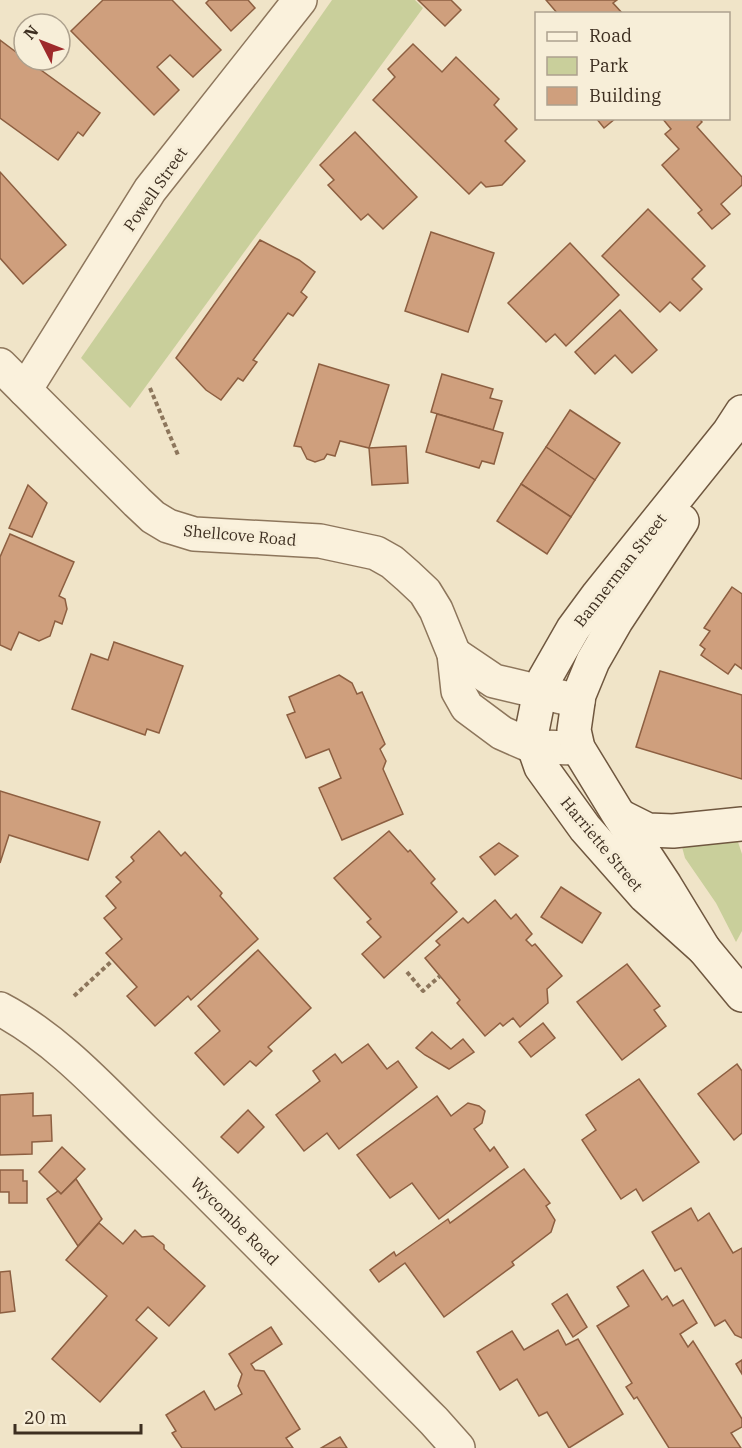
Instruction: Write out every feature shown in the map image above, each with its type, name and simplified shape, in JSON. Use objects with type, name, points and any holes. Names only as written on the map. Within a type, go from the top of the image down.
[{"type":"street","name":"Powell Street","points":[[25,390],[150,190],[300,0]]},
{"type":"street","name":"Shellcove Road","points":[[0,365],[137,502],[153,517],[168,526],[203,535],[336,543],[375,553],[392,562],[425,592],[436,610],[454,654],[458,692],[467,707],[496,730],[536,719]]},
{"type":"street","name":"Bannerman Street","points":[[536,719],[544,678],[568,637],[598,595],[735,422]]},
{"type":"street","name":"Bannerman Street","points":[[577,726],[593,661],[616,621],[688,511],[735,422]]},
{"type":"street","points":[[454,654],[494,681],[536,719],[577,726]]},
{"type":"street","points":[[536,719],[577,726]]},
{"type":"street","name":"Harriette Street","points":[[536,719],[541,767],[548,779],[585,828],[645,896],[704,949]]},
{"type":"street","name":"Harriette Street","points":[[577,726],[620,816],[704,949],[742,995]]},
{"type":"street","points":[[620,816],[648,830],[673,831],[742,824]]},
{"type":"street","name":"Wycombe Road","points":[[0,1009],[26,1022],[60,1049],[211,1197],[434,1421],[458,1448]]},
{"type":"path","points":[[150,388],[178,455]]},
{"type":"path","points":[[74,996],[113,960]]},
{"type":"path","points":[[407,972],[423,991],[440,976]]},
{"type":"green space","points":[[332,0],[415,0],[423,8],[130,408],[81,358]]},
{"type":"green space","points":[[738,842],[742,854],[742,931],[736,942],[716,903],[685,858],[682,847]]},
{"type":"building","points":[[103,0],[172,0],[221,50],[193,77],[170,55],[157,67],[179,90],[154,115],[72,30]]},
{"type":"building","points":[[209,0],[248,0],[255,8],[231,31],[206,3]]},
{"type":"building","points":[[418,0],[451,0],[461,10],[445,26]]},
{"type":"building","points":[[546,0],[617,0],[613,3],[621,12],[556,12]]},
{"type":"building","points":[[0,40],[12,49],[12,72],[44,72],[100,113],[83,136],[78,132],[58,160],[0,118]]},
{"type":"building","points":[[413,44],[442,72],[456,57],[499,99],[494,105],[517,129],[505,141],[525,161],[502,185],[486,187],[481,182],[469,194],[373,100],[395,77],[388,69]]},
{"type":"building","points":[[598,120],[614,120],[604,128]]},
{"type":"building","points":[[664,120],[700,120],[702,122],[697,127],[742,177],[742,185],[721,204],[730,214],[712,229],[698,213],[702,210],[662,165],[679,149],[665,134],[671,129]]},
{"type":"building","points":[[355,132],[417,197],[383,229],[368,214],[361,220],[328,185],[334,180],[320,165]]},
{"type":"building","points":[[0,172],[66,245],[23,284],[0,258]]},
{"type":"building","points":[[648,209],[705,266],[692,279],[702,289],[680,311],[670,302],[660,312],[602,256]]},
{"type":"building","points":[[431,232],[494,253],[468,332],[405,311]]},
{"type":"building","points":[[260,240],[299,260],[315,272],[301,292],[307,297],[293,316],[288,313],[253,360],[257,362],[243,381],[238,378],[221,400],[206,390],[176,358]]},
{"type":"building","points":[[570,243],[619,295],[566,346],[555,334],[546,342],[508,303]]},
{"type":"building","points":[[620,310],[657,350],[632,373],[615,355],[595,374],[575,352]]},
{"type":"building","points":[[319,364],[389,385],[369,448],[340,441],[335,456],[327,454],[324,459],[315,462],[307,459],[301,447],[294,446]]},
{"type":"building","points":[[442,374],[493,389],[490,398],[502,401],[493,430],[431,412]]},
{"type":"building","points":[[570,410],[620,443],[595,480],[546,447]]},
{"type":"building","points":[[437,414],[503,433],[494,464],[482,461],[479,468],[426,452]]},
{"type":"building","points":[[406,446],[408,483],[372,485],[369,448]]},
{"type":"building","points":[[546,447],[595,480],[571,517],[521,484]]},
{"type":"building","points":[[521,484],[571,517],[547,554],[497,521]]},
{"type":"building","points":[[28,485],[47,503],[32,537],[9,528]]},
{"type":"building","points":[[10,534],[74,562],[59,596],[65,599],[67,609],[62,624],[55,621],[50,636],[39,641],[19,632],[11,650],[0,645],[0,557]]},
{"type":"building","points":[[732,587],[742,594],[742,669],[735,664],[728,674],[701,655],[705,649],[700,645],[710,631],[704,628]]},
{"type":"building","points":[[114,642],[183,666],[159,733],[147,729],[145,735],[72,709],[91,654],[108,660]]},
{"type":"building","points":[[660,671],[742,695],[742,779],[636,747]]},
{"type":"building","points":[[339,675],[352,683],[357,694],[362,692],[385,744],[380,749],[386,761],[383,769],[403,814],[342,840],[319,788],[341,778],[329,749],[306,758],[287,715],[295,712],[289,697]]},
{"type":"building","points":[[0,791],[100,822],[88,860],[9,835],[0,863]]},
{"type":"building","points":[[159,831],[181,856],[185,852],[222,893],[220,896],[258,939],[191,1000],[188,996],[155,1026],[127,996],[137,987],[106,953],[122,939],[104,918],[116,908],[106,896],[121,882],[116,877],[134,861],[131,857]]},
{"type":"building","points":[[389,831],[408,852],[410,850],[435,879],[431,883],[457,912],[384,978],[362,954],[381,937],[367,922],[371,919],[334,878]]},
{"type":"building","points":[[499,843],[518,856],[495,875],[480,857]]},
{"type":"building","points":[[561,887],[601,913],[582,943],[541,917]]},
{"type":"building","points":[[495,900],[511,919],[516,914],[532,934],[526,940],[532,946],[535,944],[562,976],[547,989],[548,1003],[520,1027],[513,1018],[503,1026],[500,1023],[485,1036],[457,1003],[460,1000],[425,958],[440,945],[436,941],[463,918],[468,923]]},
{"type":"building","points":[[258,950],[311,1008],[268,1047],[272,1051],[256,1066],[250,1061],[224,1085],[195,1053],[220,1031],[198,1006]]},
{"type":"building","points":[[627,964],[660,1006],[654,1010],[666,1026],[622,1060],[577,1002]]},
{"type":"building","points":[[543,1023],[555,1038],[531,1057],[519,1042]]},
{"type":"building","points":[[432,1032],[451,1049],[463,1039],[474,1052],[449,1069],[416,1048]]},
{"type":"building","points":[[368,1044],[387,1069],[398,1061],[417,1087],[339,1149],[327,1133],[304,1151],[276,1115],[320,1081],[313,1071],[335,1054],[342,1063]]},
{"type":"building","points":[[737,1064],[742,1071],[742,1133],[734,1140],[698,1094]]},
{"type":"building","points":[[639,1079],[699,1162],[643,1201],[636,1189],[621,1199],[582,1140],[596,1130],[586,1115]]},
{"type":"building","points":[[33,1093],[33,1116],[51,1115],[52,1141],[32,1142],[32,1154],[0,1155],[0,1095]]},
{"type":"building","points":[[437,1096],[451,1116],[468,1103],[479,1106],[485,1111],[482,1123],[474,1129],[490,1151],[494,1147],[508,1167],[439,1219],[412,1183],[390,1198],[357,1155]]},
{"type":"building","points":[[248,1110],[264,1127],[238,1153],[221,1137]]},
{"type":"building","points":[[62,1147],[85,1169],[61,1194],[39,1172]]},
{"type":"building","points":[[524,1169],[550,1203],[546,1206],[555,1220],[551,1232],[512,1262],[514,1265],[444,1317],[405,1263],[379,1282],[370,1270],[394,1252],[396,1256],[448,1219],[450,1223]]},
{"type":"building","points":[[0,1170],[23,1170],[23,1181],[27,1181],[27,1203],[9,1203],[9,1192],[0,1192]]},
{"type":"building","points":[[76,1179],[102,1219],[78,1246],[47,1199],[58,1191],[61,1194]]},
{"type":"building","points":[[691,1208],[698,1221],[709,1213],[733,1253],[742,1248],[742,1338],[735,1335],[725,1320],[715,1326],[681,1268],[675,1271],[652,1232]]},
{"type":"building","points":[[99,1223],[123,1244],[135,1230],[142,1237],[153,1236],[205,1286],[169,1326],[148,1307],[136,1320],[157,1338],[100,1402],[52,1359],[107,1296],[66,1260]]},
{"type":"building","points":[[643,1270],[662,1300],[667,1296],[673,1306],[683,1300],[697,1323],[680,1334],[688,1347],[693,1341],[742,1419],[742,1427],[731,1433],[741,1448],[669,1448],[637,1397],[634,1399],[626,1387],[632,1383],[597,1326],[629,1306],[617,1287]]},
{"type":"building","points":[[10,1271],[15,1311],[0,1313],[0,1272]]},
{"type":"building","points":[[567,1294],[587,1327],[573,1337],[552,1304]]},
{"type":"building","points":[[271,1327],[282,1344],[251,1364],[255,1370],[264,1371],[300,1429],[286,1438],[293,1448],[182,1448],[172,1433],[176,1431],[166,1415],[204,1391],[215,1410],[242,1394],[238,1386],[242,1374],[229,1354]]},
{"type":"building","points":[[558,1330],[566,1345],[578,1339],[623,1414],[569,1448],[547,1412],[539,1416],[517,1379],[500,1390],[477,1352],[512,1331],[524,1350]]},
{"type":"building","points":[[742,1360],[742,1374],[736,1364]]},
{"type":"building","points":[[340,1437],[347,1448],[321,1448]]}]
